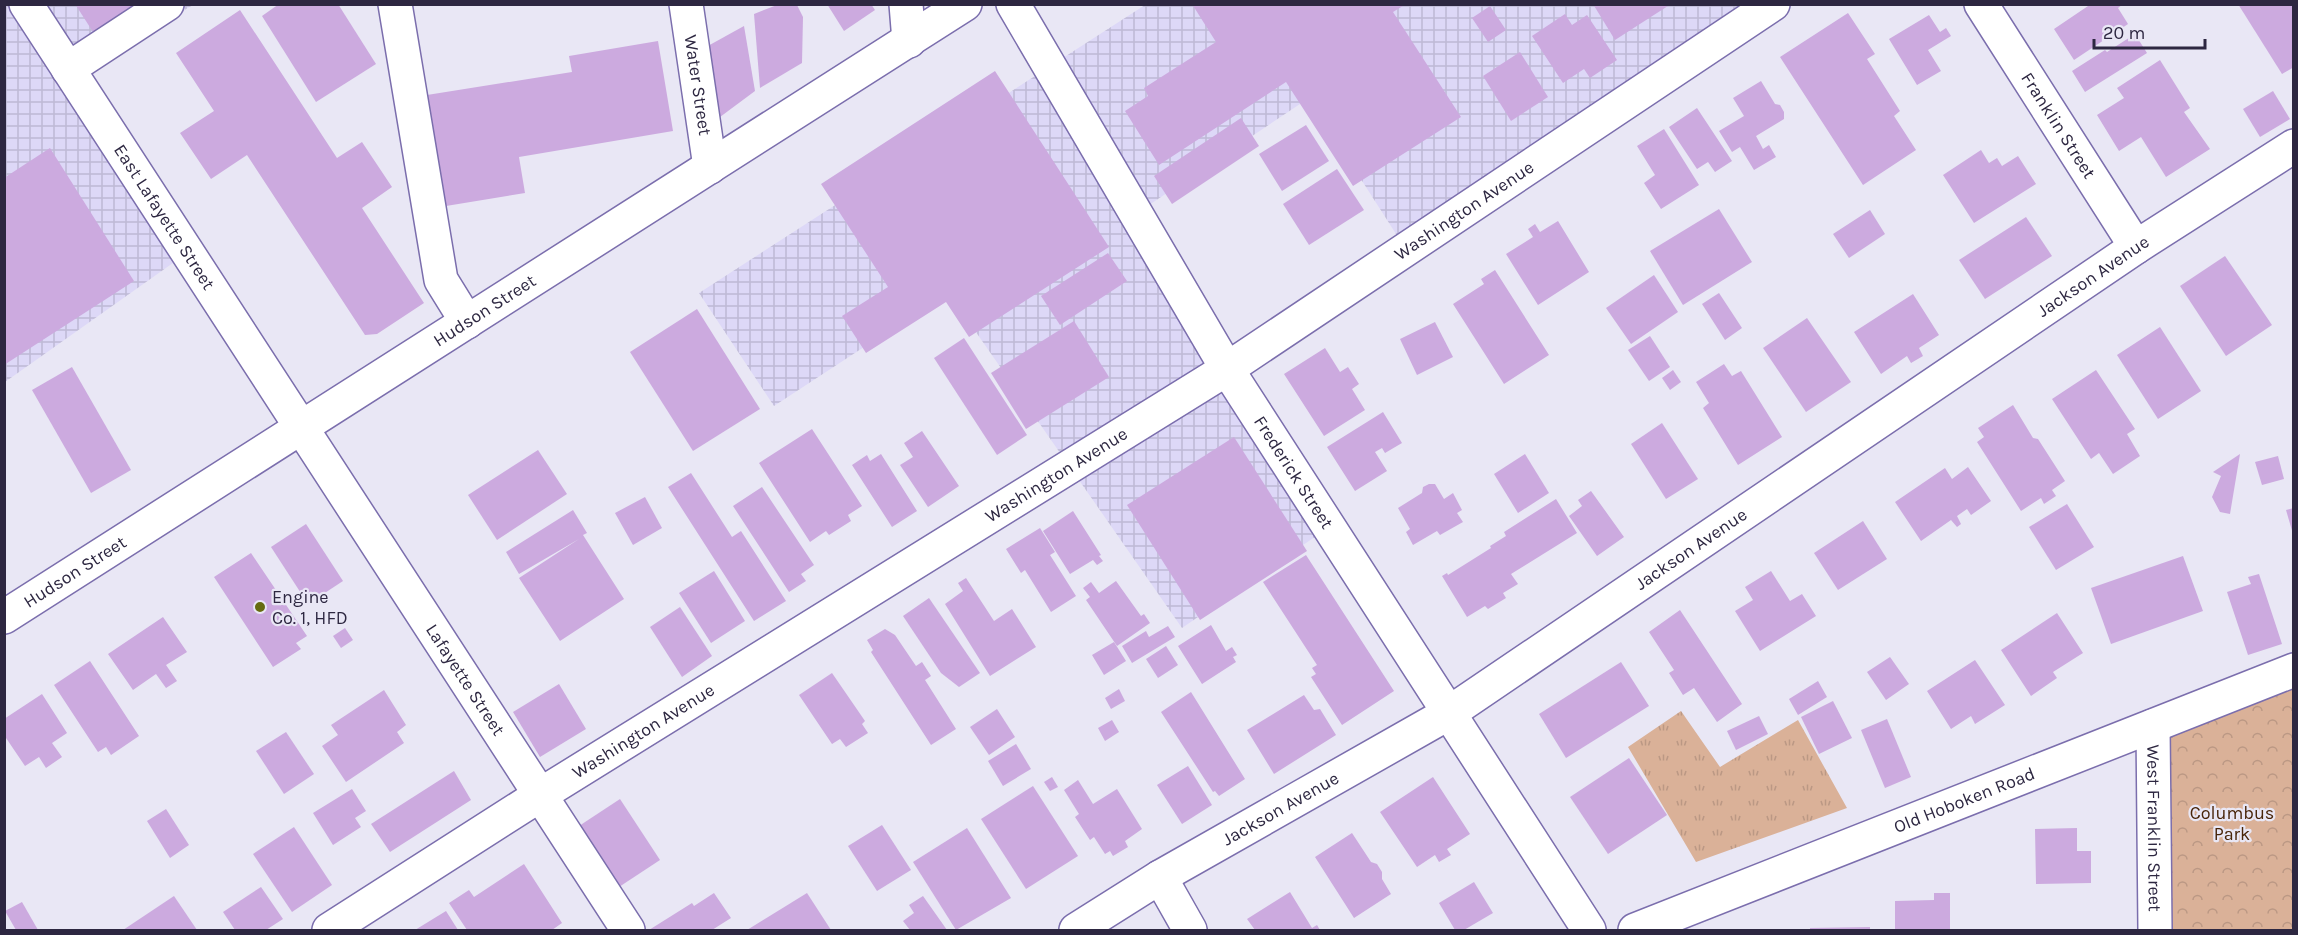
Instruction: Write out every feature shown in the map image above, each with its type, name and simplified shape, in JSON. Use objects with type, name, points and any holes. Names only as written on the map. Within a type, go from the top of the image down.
[{"type":"street","name":"East Lafayette Street","points":[[26,4],[301,428]]},
{"type":"street","points":[[68,69],[168,4]]},
{"type":"street","points":[[395,4],[441,280],[467,322]]},
{"type":"street","name":"Water Street","points":[[686,4],[710,167]]},
{"type":"street","points":[[906,4],[909,41]]},
{"type":"street","name":"Hudson Street","points":[[4,617],[965,4]]},
{"type":"street","name":"Frederick Street","points":[[1013,4],[1227,369],[1589,930]]},
{"type":"street","name":"Washington Avenue","points":[[329,930],[540,795],[1227,369],[1773,4]]},
{"type":"street","name":"Franklin Street","points":[[1981,4],[2136,247]]},
{"type":"street","name":"Jackson Avenue","points":[[1076,930],[1160,877],[1449,713],[2136,247],[2294,146]]},
{"type":"street","name":"Lafayette Street","points":[[301,428],[628,930]]},
{"type":"street","name":"Old Hoboken Road","points":[[1635,930],[2294,670]]},
{"type":"street","name":"West Franklin Street","points":[[2153,726],[2155,930]]},
{"type":"street","points":[[1160,877],[1191,930]]},
{"type":"shaded area","points":[[5,5],[193,5],[74,76],[180,258],[5,382]]},
{"type":"shaded area","points":[[1145,5],[1780,5],[1405,248],[1309,98],[1146,207],[1338,521],[1182,628],[948,292],[774,406],[699,293]]},
{"type":"green space","name":"Columbus Park","points":[[2293,670],[2293,930],[2172,930],[2170,716]]},
{"type":"green space","points":[[1681,711],[1720,767],[1798,720],[1847,808],[1696,862],[1628,747]]},
{"type":"building","points":[[75,4],[142,4],[95,35]]},
{"type":"building","points":[[279,4],[338,4],[376,64],[316,102],[262,16]]},
{"type":"building","points":[[827,4],[871,4],[875,10],[844,31]]},
{"type":"building","points":[[1192,4],[1406,4],[1393,12],[1461,117],[1353,186],[1286,82],[1159,165],[1125,111],[1148,96],[1144,88],[1216,42]]},
{"type":"building","points":[[1593,4],[1671,4],[1615,40]]},
{"type":"building","points":[[2091,4],[2123,4],[2118,8],[2128,24],[2074,60],[2054,29]]},
{"type":"building","points":[[2238,4],[2294,4],[2294,67],[2282,74]]},
{"type":"building","points":[[777,5],[797,5],[803,17],[802,63],[760,88],[754,14]]},
{"type":"building","points":[[1490,6],[1506,30],[1488,42],[1472,18]]},
{"type":"building","points":[[240,10],[337,158],[362,142],[392,187],[362,208],[424,303],[377,334],[365,335],[247,155],[211,179],[180,133],[214,111],[176,53]]},
{"type":"building","points":[[1848,13],[1875,54],[1867,59],[1900,111],[1894,116],[1916,150],[1863,185],[1780,57]]},
{"type":"building","points":[[1565,14],[1572,25],[1587,15],[1617,60],[1590,78],[1584,69],[1563,83],[1532,36]]},
{"type":"building","points":[[1929,15],[1940,32],[1946,28],[1951,36],[1928,50],[1941,71],[1917,85],[1889,39]]},
{"type":"building","points":[[744,26],[755,91],[720,117],[706,47]]},
{"type":"building","points":[[2135,34],[2147,53],[2085,92],[2072,71]]},
{"type":"building","points":[[658,41],[673,131],[519,157],[525,193],[446,206],[427,95],[572,72],[569,56]]},
{"type":"building","points":[[1520,52],[1548,97],[1511,121],[1483,76]]},
{"type":"building","points":[[2160,60],[2190,108],[2184,112],[2210,149],[2166,177],[2141,137],[2119,151],[2097,115],[2124,98],[2117,88]]},
{"type":"building","points":[[995,71],[1109,247],[969,337],[946,302],[866,353],[842,316],[888,287],[821,184]]},
{"type":"building","points":[[1761,81],[1775,104],[1780,105],[1784,112],[1784,119],[1756,136],[1763,149],[1769,145],[1776,157],[1754,170],[1740,147],[1732,152],[1719,131],[1744,116],[1733,98]]},
{"type":"building","points":[[2273,91],[2290,119],[2260,137],[2243,109]]},
{"type":"building","points":[[1697,108],[1732,161],[1715,172],[1708,162],[1697,169],[1669,127]]},
{"type":"building","points":[[1241,118],[1259,146],[1172,204],[1154,176]]},
{"type":"building","points":[[1306,125],[1329,161],[1282,191],[1259,154]]},
{"type":"building","points":[[1664,129],[1699,185],[1661,209],[1644,183],[1655,175],[1637,146]]},
{"type":"building","points":[[50,148],[134,281],[4,365],[4,178]]},
{"type":"building","points":[[1981,150],[1989,163],[1997,158],[2002,166],[2018,156],[2036,184],[1974,223],[1943,175]]},
{"type":"building","points":[[1337,169],[1364,210],[1309,245],[1283,204]]},
{"type":"building","points":[[1719,209],[1752,262],[1683,305],[1650,251]]},
{"type":"building","points":[[1870,210],[1885,234],[1849,258],[1833,234]]},
{"type":"building","points":[[2026,217],[2052,256],[1985,299],[1959,260]]},
{"type":"building","points":[[1558,221],[1589,272],[1538,305],[1506,254],[1533,237],[1528,229],[1535,224],[1540,232]]},
{"type":"building","points":[[1108,253],[1127,281],[1060,325],[1041,296]]},
{"type":"building","points":[[2225,256],[2272,325],[2226,356],[2180,286]]},
{"type":"building","points":[[1495,270],[1549,355],[1504,384],[1453,304],[1484,284],[1481,279]]},
{"type":"building","points":[[1654,275],[1678,312],[1631,344],[1606,308]]},
{"type":"building","points":[[1719,293],[1742,328],[1725,340],[1702,304]]},
{"type":"building","points":[[1913,294],[1939,335],[1919,348],[1923,356],[1911,363],[1907,356],[1881,374],[1854,332]]},
{"type":"building","points":[[697,309],[760,409],[693,451],[630,352]]},
{"type":"building","points":[[1807,318],[1851,382],[1806,412],[1763,348]]},
{"type":"building","points":[[1074,321],[1109,377],[1026,429],[991,373]]},
{"type":"building","points":[[1435,322],[1453,357],[1417,375],[1400,339]]},
{"type":"building","points":[[2160,327],[2201,391],[2158,419],[2117,355]]},
{"type":"building","points":[[1650,336],[1670,367],[1649,381],[1628,350]]},
{"type":"building","points":[[964,338],[1027,435],[997,455],[934,358]]},
{"type":"building","points":[[1325,348],[1340,372],[1348,367],[1359,384],[1352,389],[1365,410],[1324,436],[1284,374]]},
{"type":"building","points":[[1724,364],[1732,376],[1741,371],[1782,437],[1738,465],[1703,408],[1709,403],[1696,382]]},
{"type":"building","points":[[72,367],[131,470],[91,493],[32,390]]},
{"type":"building","points":[[1673,370],[1681,382],[1670,390],[1662,378]]},
{"type":"building","points":[[2096,370],[2135,429],[2127,434],[2140,456],[2113,474],[2099,453],[2091,459],[2052,399]]},
{"type":"building","points":[[2013,405],[2033,438],[2038,439],[2065,481],[2052,490],[2056,496],[2044,504],[2041,498],[2021,511],[1977,442],[1984,437],[1978,428]]},
{"type":"building","points":[[1383,412],[1402,443],[1385,453],[1382,448],[1375,452],[1387,471],[1355,491],[1327,447]]},
{"type":"building","points":[[1662,423],[1698,479],[1666,499],[1631,444]]},
{"type":"building","points":[[812,429],[862,506],[848,515],[851,521],[829,535],[826,531],[810,542],[759,463]]},
{"type":"building","points":[[922,431],[959,486],[928,507],[900,465],[913,457],[904,443]]},
{"type":"building","points":[[1234,437],[1307,551],[1200,620],[1127,505]]},
{"type":"building","points":[[538,450],[567,494],[497,540],[468,495]]},
{"type":"building","points":[[881,454],[917,511],[892,527],[852,465],[867,455],[870,461]]},
{"type":"building","points":[[1525,454],[1549,493],[1518,513],[1494,474]]},
{"type":"building","points":[[2240,454],[2230,514],[2220,512],[2212,497],[2221,476],[2213,472]]},
{"type":"building","points":[[2278,456],[2284,479],[2262,485],[2255,462]]},
{"type":"building","points":[[1968,467],[1991,501],[1971,515],[1967,509],[1957,516],[1961,524],[1957,527],[1951,520],[1921,541],[1895,502],[1945,468],[1952,479]]},
{"type":"building","points":[[691,473],[732,537],[741,531],[786,601],[754,621],[668,487]]},
{"type":"building","points":[[1435,484],[1444,499],[1453,493],[1462,510],[1457,513],[1463,522],[1440,535],[1437,531],[1413,545],[1406,532],[1410,529],[1398,508],[1422,493],[1423,487]]},
{"type":"building","points":[[762,487],[814,565],[801,574],[806,581],[789,592],[733,506]]},
{"type":"building","points":[[1591,491],[1624,537],[1597,556],[1569,516],[1582,506],[1578,500]]},
{"type":"building","points":[[645,497],[662,528],[633,545],[615,513]]},
{"type":"building","points":[[1556,499],[1577,533],[1511,574],[1518,584],[1503,593],[1506,598],[1488,609],[1485,606],[1467,617],[1442,576],[1447,573],[1448,575],[1491,548],[1490,546],[1506,536],[1504,532]]},
{"type":"building","points":[[2067,504],[2094,547],[2056,570],[2029,527]]},
{"type":"building","points":[[2294,508],[2294,534],[2293,534],[2286,510]]},
{"type":"building","points":[[573,510],[587,533],[583,535],[624,599],[560,641],[519,578],[579,539],[519,574],[506,552]]},
{"type":"building","points":[[1073,511],[1103,561],[1097,565],[1093,560],[1070,574],[1043,531]]},
{"type":"building","points":[[1863,521],[1887,559],[1838,590],[1814,553]]},
{"type":"building","points":[[306,524],[343,581],[308,604],[271,547]]},
{"type":"building","points":[[1040,528],[1055,552],[1050,555],[1076,596],[1051,612],[1025,570],[1021,573],[1006,549]]},
{"type":"building","name":"Engine Co. 1, HFD","points":[[251,553],[307,636],[296,643],[301,649],[273,667],[214,577]]},
{"type":"building","points":[[1306,555],[1394,691],[1342,725],[1311,677],[1316,674],[1312,668],[1317,665],[1263,582]]},
{"type":"building","points":[[2183,556],[2203,611],[2111,644],[2091,588]]},
{"type":"building","points":[[714,571],[745,621],[711,643],[679,593]]},
{"type":"building","points":[[1771,571],[1790,601],[1802,594],[1816,616],[1760,651],[1735,611],[1753,600],[1745,587]]},
{"type":"building","points":[[2259,574],[2282,644],[2248,655],[2227,592],[2251,584],[2248,577]]},
{"type":"building","points":[[966,578],[994,621],[1012,609],[1036,647],[990,676],[945,604],[963,591],[958,583]]},
{"type":"building","points":[[1116,581],[1141,616],[1144,614],[1150,623],[1117,646],[1086,600],[1090,597],[1083,588],[1091,582],[1099,593]]},
{"type":"building","points":[[929,598],[980,673],[959,687],[941,673],[903,616]]},
{"type":"building","points":[[680,607],[712,656],[682,677],[650,627]]},
{"type":"building","points":[[1680,610],[1742,704],[1717,722],[1694,688],[1683,695],[1669,673],[1674,670],[1649,632]]},
{"type":"building","points":[[2057,613],[2083,653],[2053,672],[2057,678],[2031,696],[2001,650]]},
{"type":"building","points":[[163,617],[187,652],[166,665],[177,681],[166,688],[156,674],[133,690],[108,654]]},
{"type":"building","points":[[1211,625],[1226,651],[1232,647],[1237,655],[1233,657],[1236,662],[1202,684],[1178,646]]},
{"type":"building","points":[[1168,626],[1175,637],[1132,663],[1122,646],[1146,631],[1149,637]]},
{"type":"building","points":[[345,628],[353,640],[341,648],[333,636]]},
{"type":"building","points":[[885,629],[895,635],[916,666],[922,662],[931,676],[925,680],[956,729],[931,745],[871,652],[873,650],[867,640]]},
{"type":"building","points":[[1114,642],[1126,661],[1104,675],[1092,655]]},
{"type":"building","points":[[1166,646],[1178,665],[1158,678],[1146,659]]},
{"type":"building","points":[[1890,657],[1909,684],[1886,700],[1867,672]]},
{"type":"building","points":[[1975,660],[2005,705],[1975,724],[1971,716],[1951,729],[1927,691]]},
{"type":"building","points":[[90,661],[139,736],[111,755],[106,747],[98,752],[54,685]]},
{"type":"building","points":[[1621,662],[1649,706],[1566,758],[1539,714]]},
{"type":"building","points":[[832,673],[865,721],[862,724],[868,733],[846,747],[840,739],[832,744],[799,695]]},
{"type":"building","points":[[1818,681],[1827,697],[1798,715],[1789,699]]},
{"type":"building","points":[[559,684],[586,729],[540,757],[513,712]]},
{"type":"building","points":[[1119,689],[1125,701],[1111,709],[1105,698]]},
{"type":"building","points":[[384,690],[406,725],[397,732],[404,743],[346,782],[322,746],[338,735],[331,725]]},
{"type":"building","points":[[1191,692],[1245,779],[1219,796],[1215,791],[1213,792],[1161,712]]},
{"type":"building","points":[[42,694],[67,733],[52,743],[62,757],[46,768],[39,757],[25,766],[4,735],[4,719]]},
{"type":"building","points":[[1304,695],[1314,710],[1320,709],[1336,735],[1274,774],[1247,730]]},
{"type":"building","points":[[1833,701],[1852,738],[1819,754],[1801,717]]},
{"type":"building","points":[[997,709],[1015,737],[989,755],[970,727]]},
{"type":"building","points":[[1759,716],[1768,734],[1736,750],[1727,731]]},
{"type":"building","points":[[1887,719],[1911,777],[1885,788],[1861,730]]},
{"type":"building","points":[[1112,720],[1119,732],[1105,741],[1098,728]]},
{"type":"building","points":[[286,732],[314,774],[284,794],[256,751]]},
{"type":"building","points":[[1016,744],[1031,769],[1003,786],[988,761]]},
{"type":"building","points":[[1629,758],[1667,815],[1608,854],[1570,797]]},
{"type":"building","points":[[1188,766],[1212,805],[1182,824],[1157,785]]},
{"type":"building","points":[[454,771],[471,800],[390,852],[371,824]]},
{"type":"building","points":[[1052,777],[1058,787],[1050,791],[1044,782]]},
{"type":"building","points":[[1433,777],[1470,834],[1447,849],[1451,855],[1439,862],[1435,855],[1417,867],[1380,812]]},
{"type":"building","points":[[1078,780],[1093,804],[1117,789],[1142,829],[1125,841],[1128,847],[1113,856],[1110,851],[1105,854],[1094,837],[1090,840],[1075,817],[1079,814],[1064,790]]},
{"type":"building","points":[[1033,786],[1078,856],[1026,889],[981,819]]},
{"type":"building","points":[[352,789],[366,811],[355,818],[361,827],[333,845],[313,813]]},
{"type":"building","points":[[620,799],[660,860],[619,887],[579,826]]},
{"type":"building","points":[[166,809],[189,845],[170,858],[147,821]]},
{"type":"building","points":[[882,825],[911,870],[877,891],[848,846]]},
{"type":"building","points":[[294,827],[332,885],[292,912],[253,854]]},
{"type":"building","points":[[967,828],[1011,898],[956,930],[913,862]]},
{"type":"building","points":[[2077,828],[2077,851],[2091,851],[2091,883],[2036,884],[2035,829]]},
{"type":"building","points":[[1352,833],[1371,862],[1377,864],[1382,872],[1382,879],[1391,894],[1354,918],[1315,857]]},
{"type":"building","points":[[524,864],[562,923],[552,930],[467,930],[449,903],[469,890],[474,897]]},
{"type":"building","points":[[1474,882],[1493,913],[1464,930],[1455,930],[1439,903]]},
{"type":"building","points":[[261,887],[283,919],[266,930],[235,930],[223,912]]},
{"type":"building","points":[[1290,892],[1312,928],[1317,925],[1320,930],[1255,930],[1247,919]]},
{"type":"building","points":[[714,893],[731,918],[712,930],[649,930],[692,903],[694,906]]},
{"type":"building","points":[[807,893],[831,930],[747,930]]},
{"type":"building","points":[[1934,893],[1950,893],[1950,930],[1895,930],[1895,901],[1934,900]]},
{"type":"building","points":[[174,896],[197,930],[123,930]]},
{"type":"building","points":[[923,896],[947,930],[910,930],[903,921],[914,913],[909,905]]},
{"type":"building","points":[[22,902],[38,930],[16,930],[5,911]]},
{"type":"building","points":[[446,911],[458,930],[415,930]]},
{"type":"building","points":[[1870,927],[1870,930],[1810,930],[1810,928]]},
{"type":"place","name":"Engine Co. 1, HFD","points":[[260,607]]}]
